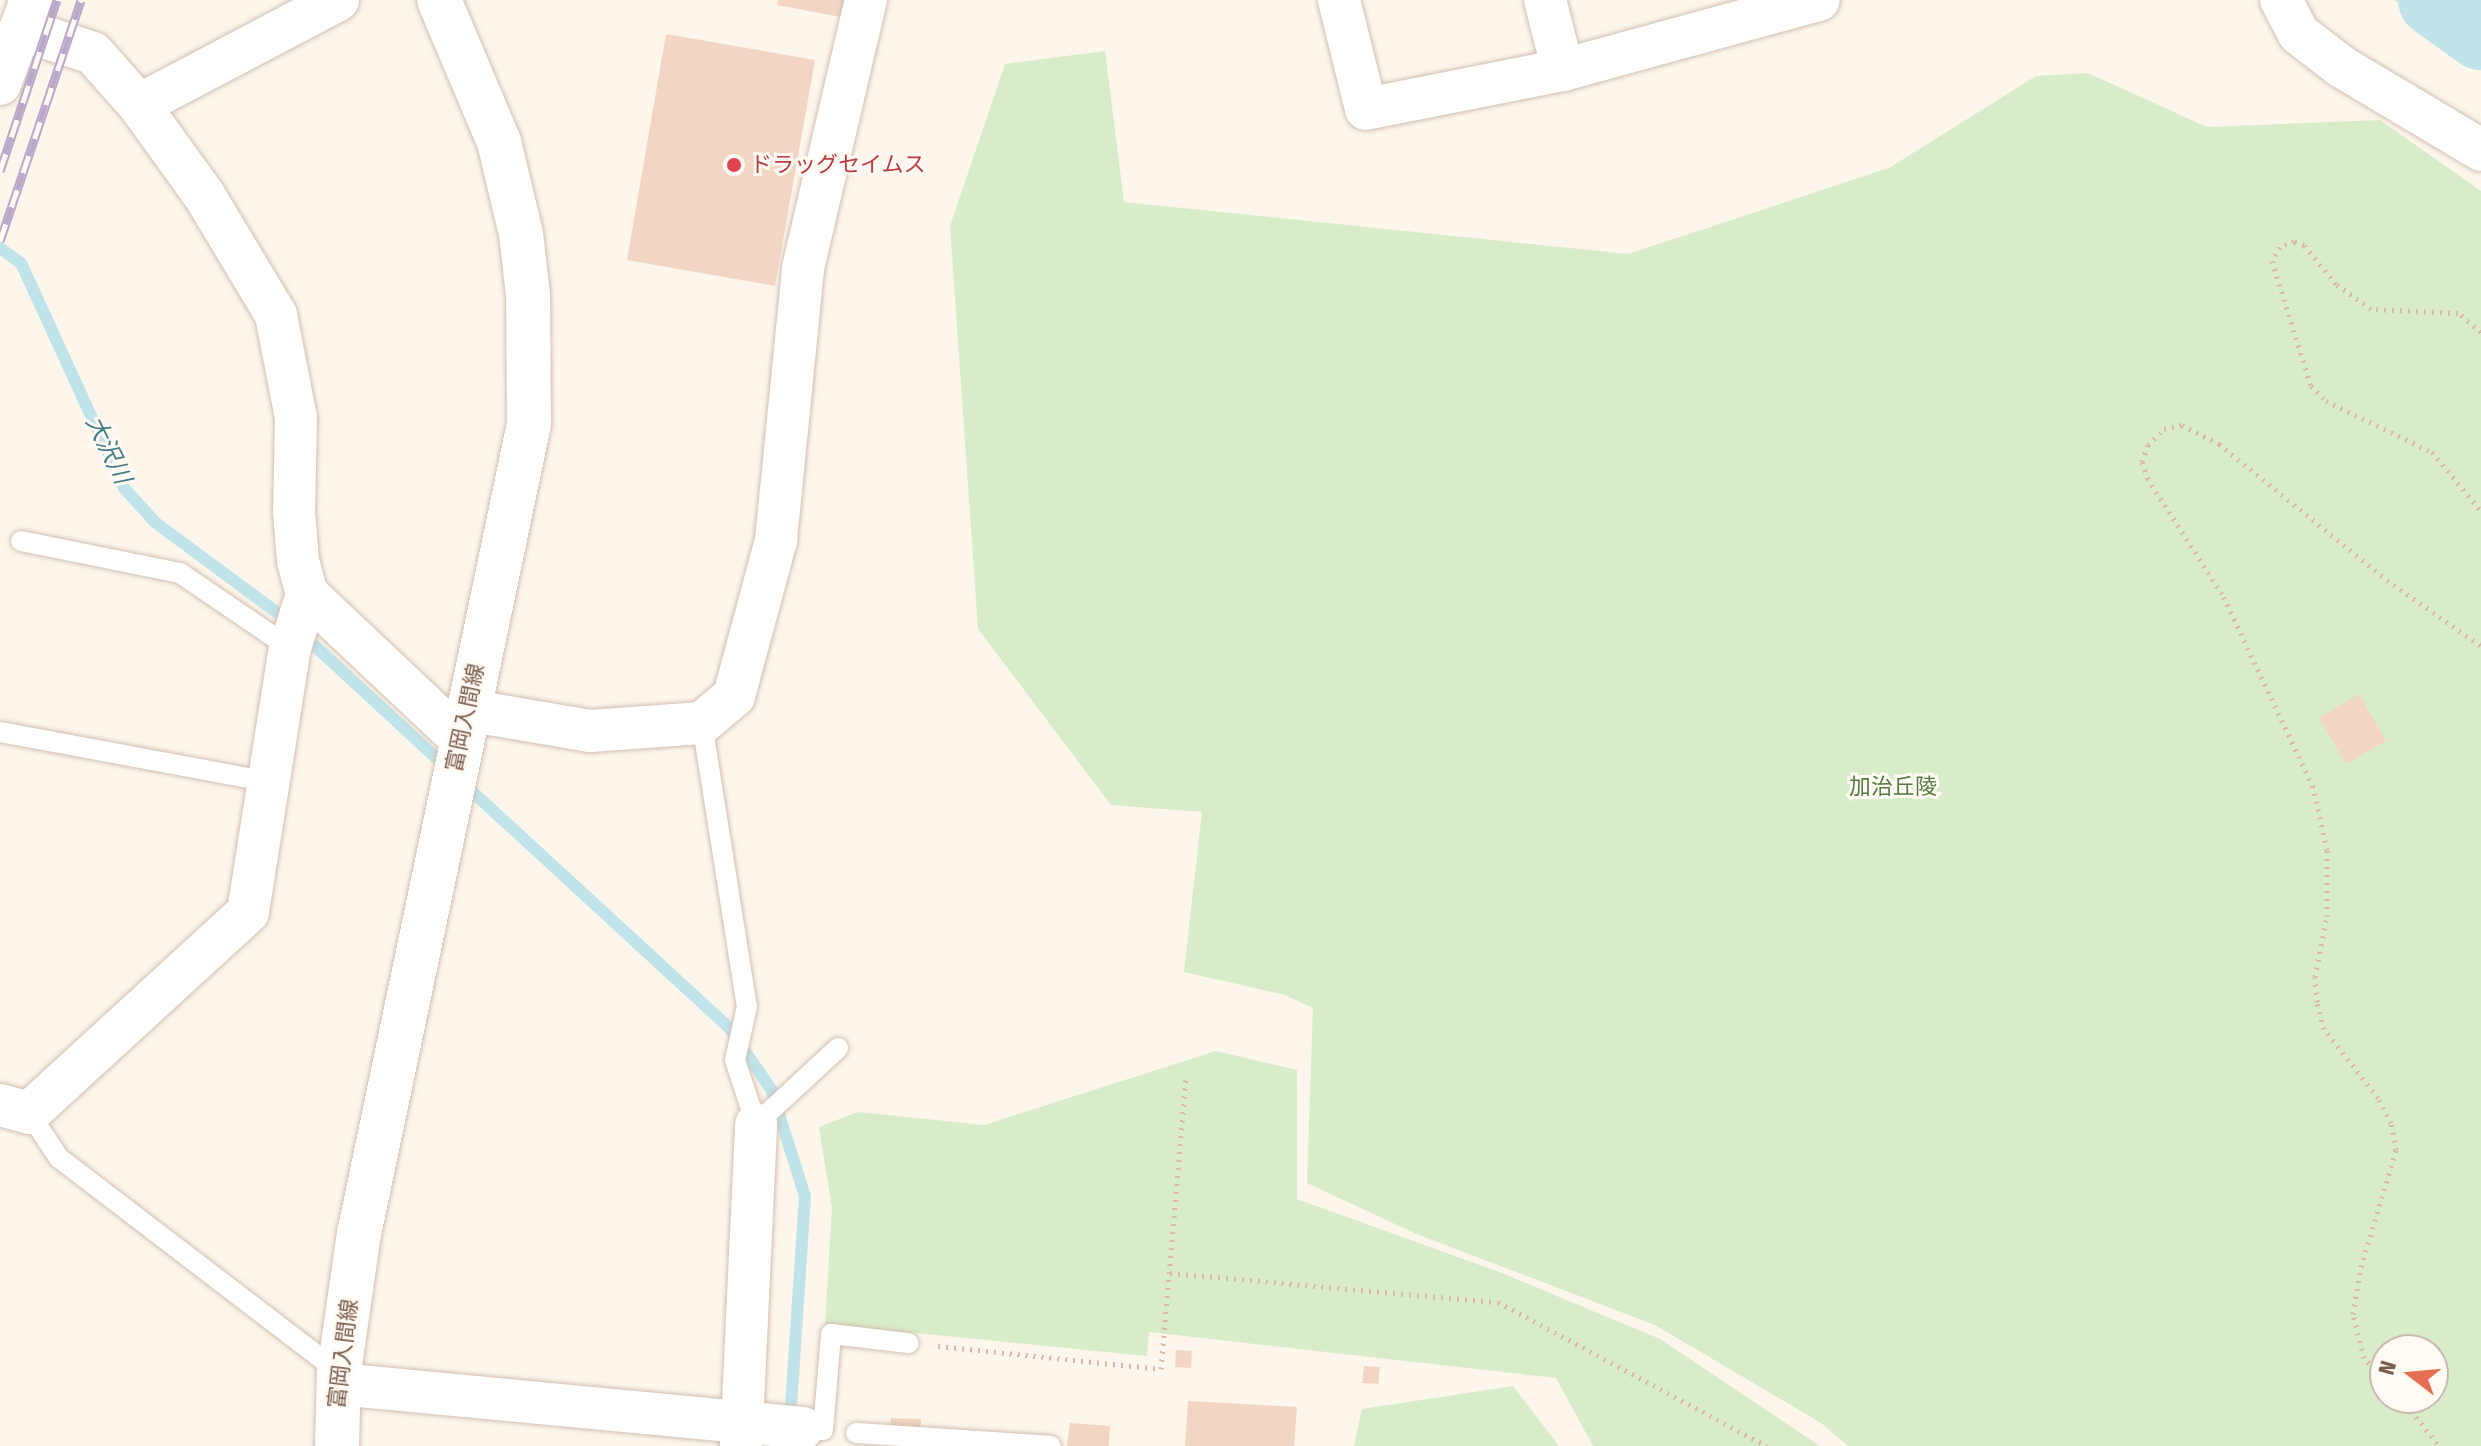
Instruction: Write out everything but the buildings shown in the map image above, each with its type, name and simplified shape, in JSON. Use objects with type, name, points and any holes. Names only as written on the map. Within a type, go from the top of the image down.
[{"type":"main road","name":"富岡入間線","points":[[337,1446],[338,1378],[359,1234],[446,803],[529,424],[531,364],[521,234],[499,142],[439,0]]},
{"type":"street","points":[[139,105],[338,0]]},
{"type":"street","points":[[307,595],[463,733],[590,731],[702,723],[734,696],[776,540],[803,268],[866,0]]},
{"type":"street","points":[[1339,0],[1366,109],[1563,70],[1749,10],[1819,0]]},
{"type":"street","points":[[1545,0],[1563,70]]},
{"type":"street","points":[[2281,0],[2299,34],[2342,67],[2481,150]]},
{"type":"street","points":[[0,84],[26,15],[93,53],[139,105],[204,195],[276,315],[296,418],[294,512],[298,561],[307,595],[290,646],[248,912],[15,1109]]},
{"type":"street","points":[[338,1378],[778,1431],[761,1119]]},
{"type":"lane","points":[[21,541],[180,573],[290,646]]},
{"type":"lane","points":[[702,723],[746,1020],[736,1053],[761,1119],[838,1048]]},
{"type":"lane","points":[[0,732],[269,782]]},
{"type":"lane","points":[[15,1109],[59,1158],[338,1378]]},
{"type":"lane","points":[[908,1343],[831,1334],[778,1431],[855,1439],[1051,1446]]},
{"type":"path","points":[[2481,332],[2458,313],[2371,309],[2336,284],[2304,245],[2294,241],[2280,247],[2272,261],[2311,386],[2326,401],[2432,452],[2481,511]]},
{"type":"path","points":[[2369,1363],[2364,1358],[2353,1314],[2361,1267],[2396,1150],[2391,1123],[2378,1098],[2324,1029],[2317,1002],[2315,977],[2327,916],[2327,850],[2313,787],[2222,594],[2148,479],[2142,462],[2148,445],[2164,429],[2182,425],[2219,444],[2387,580],[2481,646]]},
{"type":"path","points":[[908,1343],[1161,1369],[1186,1075]]},
{"type":"path","points":[[1170,1273],[1498,1302],[1767,1446]]},
{"type":"path","points":[[2414,1414],[2439,1446]]},
{"type":"green space","points":[[2394,0],[2481,0],[2481,62]]},
{"type":"green space","name":"加治丘陵","points":[[1105,51],[1124,202],[1628,254],[1889,168],[2036,76],[2088,73],[2207,127],[2380,120],[2481,191],[2481,1446],[1848,1446],[1821,1423],[1655,1325],[1414,1233],[1307,1183],[1313,1008],[1285,995],[1184,972],[1202,812],[1111,805],[978,629],[950,226],[1005,64]]},
{"type":"green space","points":[[1216,1051],[1297,1070],[1297,1199],[1502,1273],[1660,1339],[1820,1446],[1593,1446],[1556,1378],[1149,1332],[1147,1356],[825,1324],[832,1208],[819,1127],[858,1112],[984,1125]]},
{"type":"green space","points":[[1513,1386],[1559,1446],[1354,1446],[1362,1409]]},
{"type":"waterway","points":[[2435,0],[2481,33]]},
{"type":"waterway","name":"大沢川","points":[[0,248],[21,263],[124,488],[156,523],[290,622]]},
{"type":"waterway","points":[[303,635],[448,769]]},
{"type":"waterway","points":[[464,784],[729,1028],[771,1089],[805,1196],[790,1419]]},
{"type":"railway","points":[[0,171],[57,0]]},
{"type":"railway","points":[[0,241],[81,0]]},
{"type":"place","name":"ドラッグセイムス","points":[[734,165]]}]
